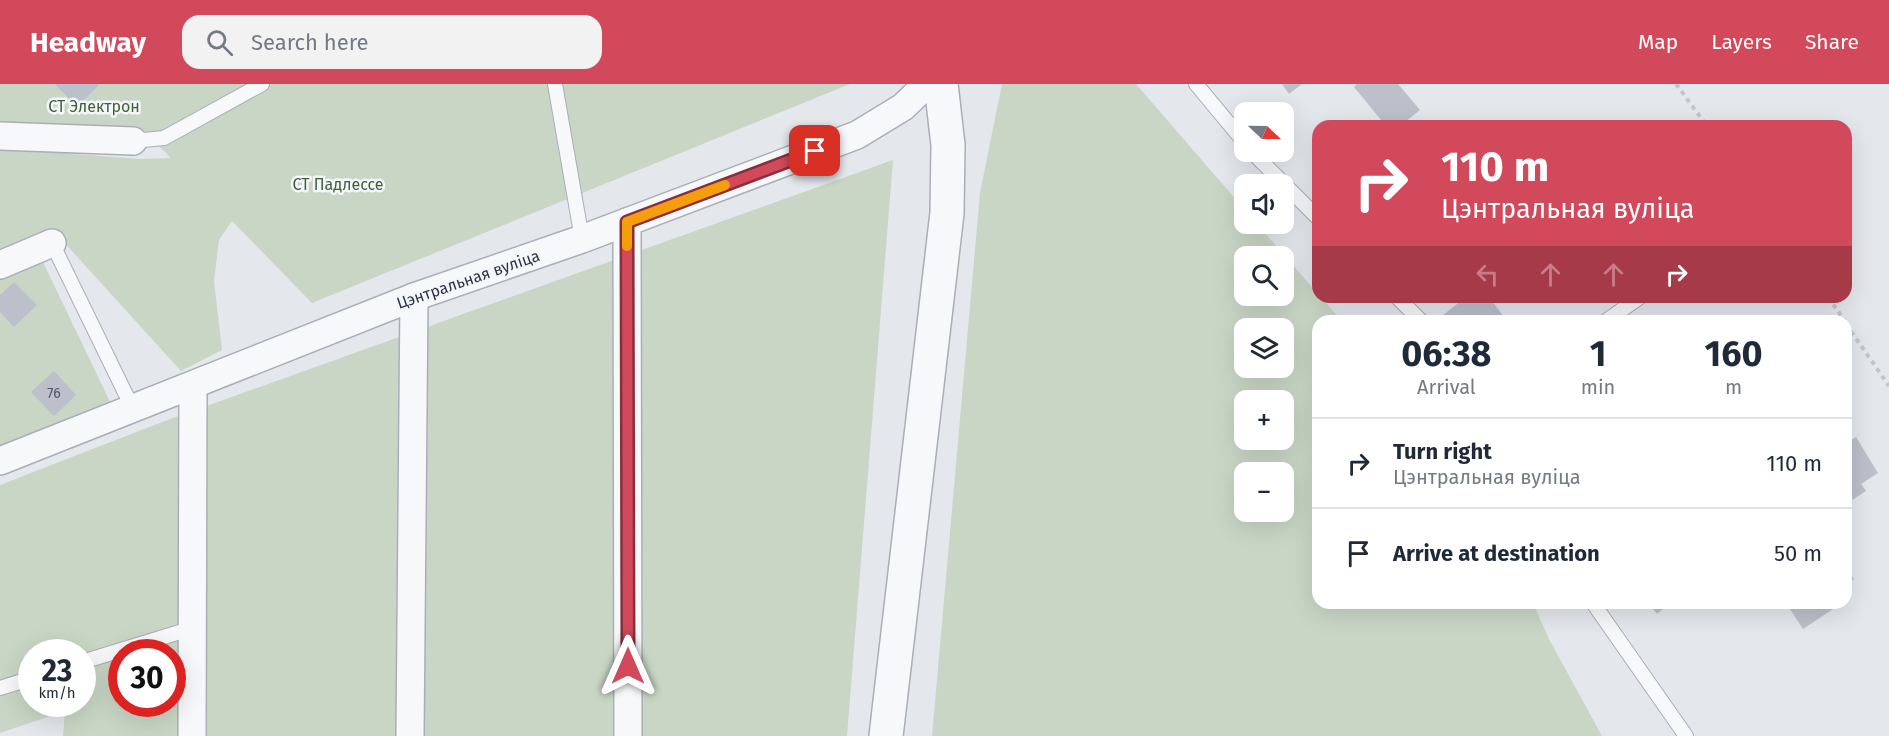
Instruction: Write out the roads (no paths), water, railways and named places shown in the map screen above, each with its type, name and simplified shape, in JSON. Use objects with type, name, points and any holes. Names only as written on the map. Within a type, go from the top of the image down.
[{"type":"street","name":"Цэнтральная вуліца","points":[[0,461],[414,297],[582,239],[857,135],[903,107],[927,84]]},
{"type":"street","points":[[886,736],[947,213],[948,145],[941,84]]},
{"type":"street","points":[[0,136],[133,141]]},
{"type":"street","points":[[627,222],[628,736]]},
{"type":"street","points":[[0,265],[52,243]]},
{"type":"street","points":[[410,736],[414,297]]},
{"type":"street","points":[[192,736],[193,385]]},
{"type":"lane","points":[[133,141],[164,138],[261,84]]},
{"type":"lane","points":[[555,84],[582,239]]},
{"type":"lane","points":[[1196,84],[1234,130]]},
{"type":"lane","points":[[1262,162],[1312,212]]},
{"type":"lane","points":[[52,243],[132,409]]},
{"type":"lane","points":[[1403,303],[1415,315]]},
{"type":"lane","points":[[1614,315],[1632,303]]},
{"type":"lane","points":[[1597,609],[1686,736]]},
{"type":"lane","points":[[96,658],[193,628]]},
{"type":"lane","points":[[0,688],[18,682]]},
{"type":"park label","name":"СТ Электрон","points":[[94,106]]},
{"type":"park label","name":"СТ Падлессе","points":[[338,184]]}]
